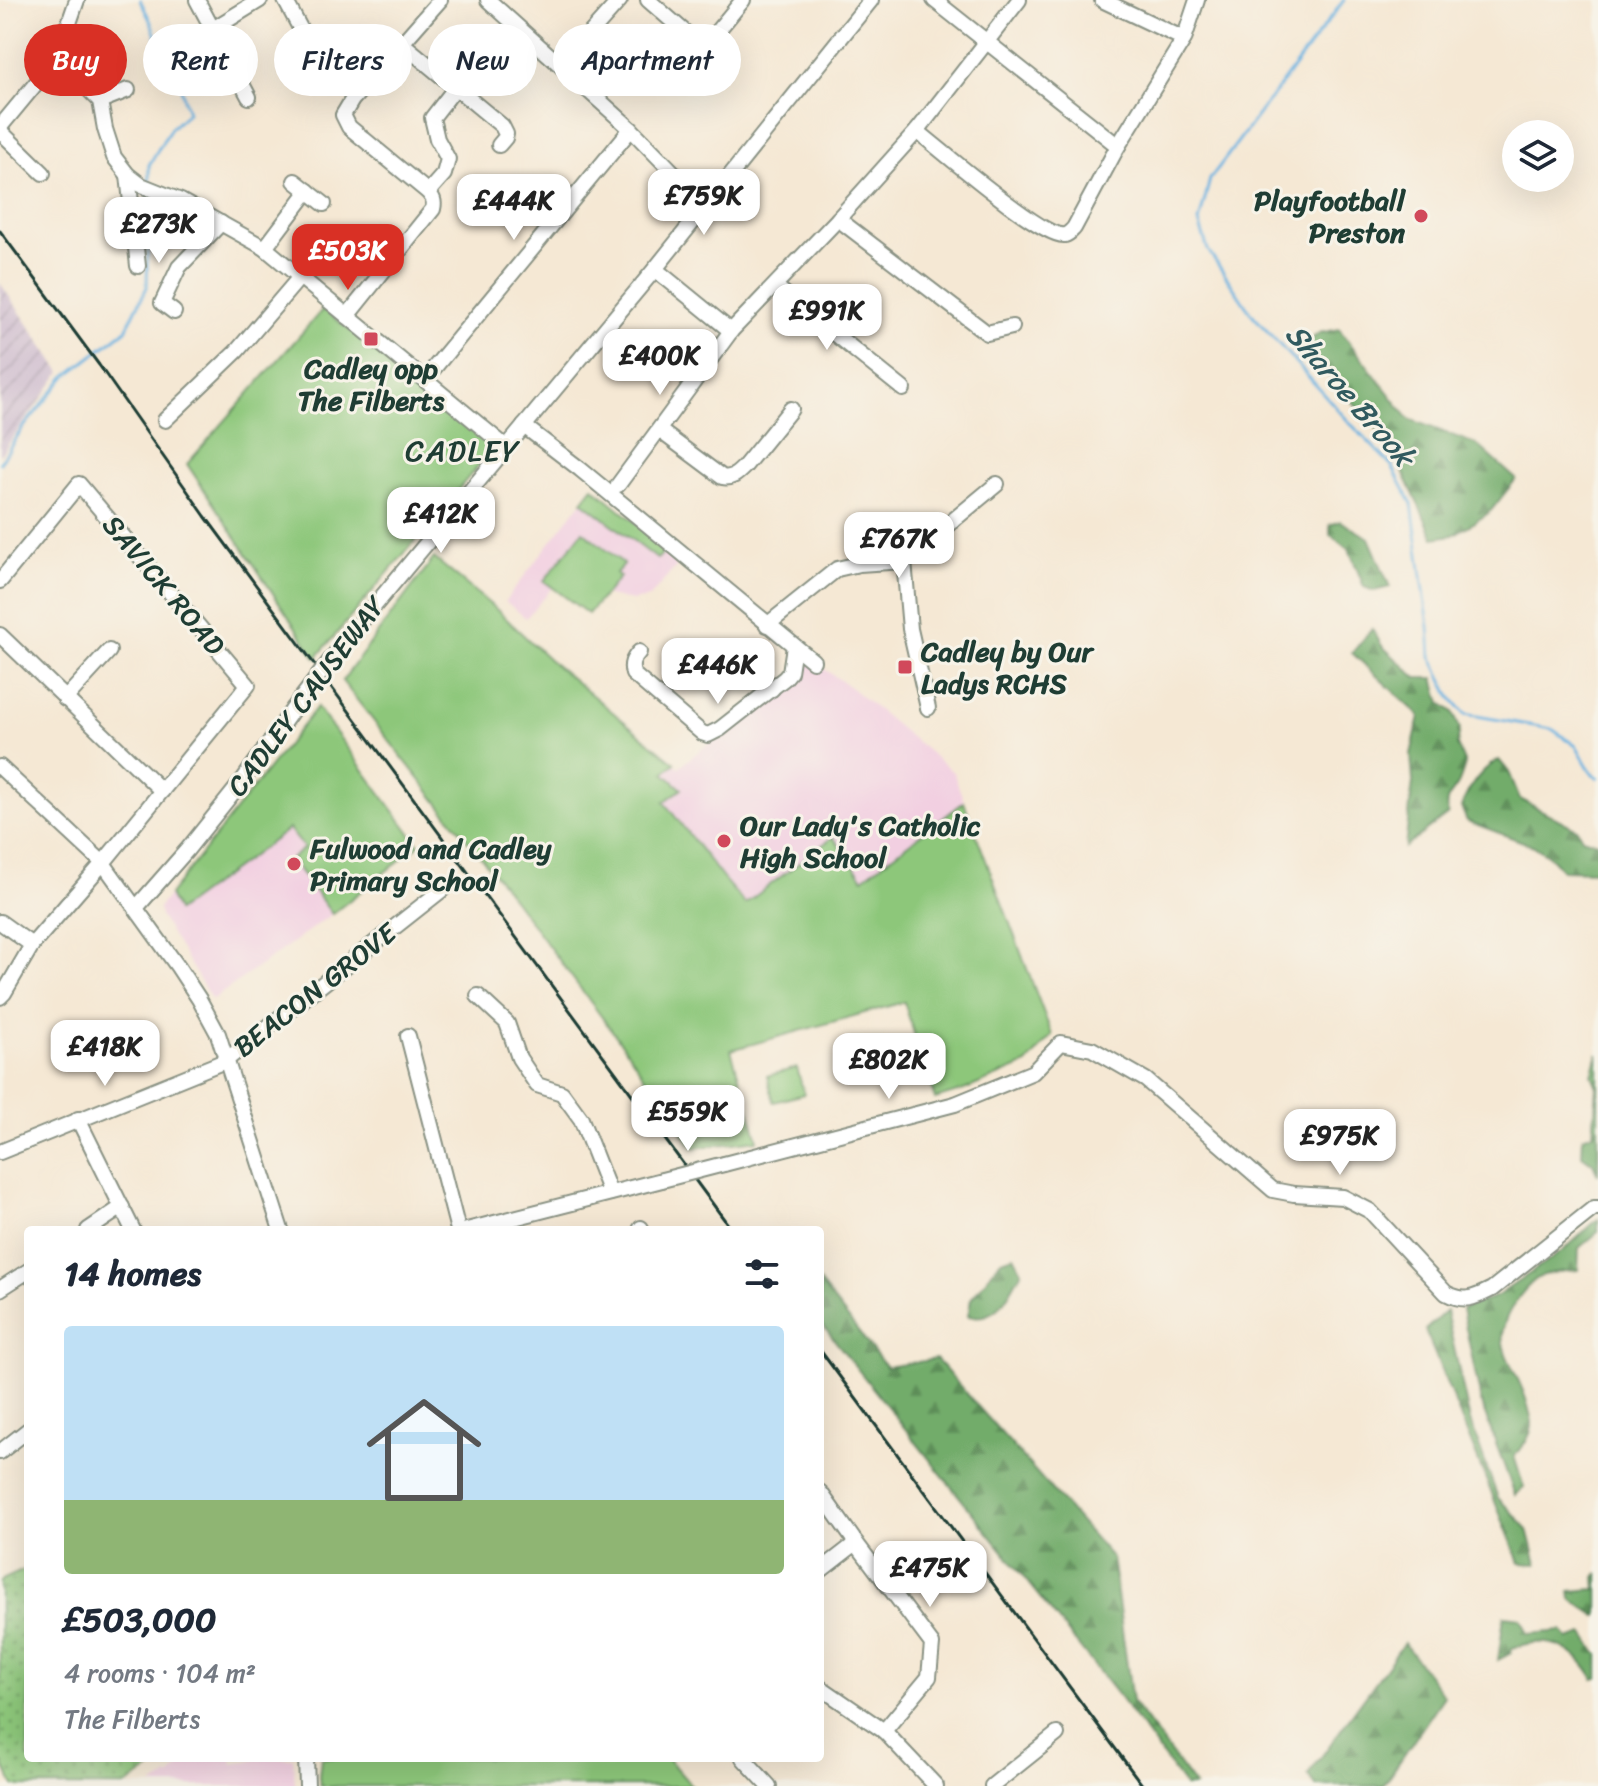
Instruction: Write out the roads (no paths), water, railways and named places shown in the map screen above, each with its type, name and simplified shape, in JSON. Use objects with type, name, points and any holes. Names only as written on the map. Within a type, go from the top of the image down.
[{"type":"street","points":[[69,24],[77,0]]},
{"type":"street","points":[[197,0],[210,24]]},
{"type":"street","points":[[221,24],[260,0]]},
{"type":"street","points":[[285,0],[298,24]]},
{"type":"street","points":[[412,33],[440,0]]},
{"type":"street","points":[[488,0],[553,57]]},
{"type":"street","points":[[599,24],[620,0]]},
{"type":"street","points":[[648,0],[694,40],[702,43],[710,40],[743,0]]},
{"type":"street","name":"CADLEY CAUSEWAY","points":[[136,908],[243,780],[346,640],[655,269],[871,0]]},
{"type":"street","points":[[934,0],[1118,146]]},
{"type":"street","points":[[618,485],[731,331],[917,131],[1019,0]]},
{"type":"street","points":[[1102,0],[1184,39]]},
{"type":"street","points":[[917,131],[1029,220],[1062,236],[1069,234],[1118,146],[1184,39],[1197,0]]},
{"type":"street","points":[[412,44],[428,60]]},
{"type":"street","points":[[100,101],[128,90]]},
{"type":"street","points":[[26,96],[0,129],[43,173]]},
{"type":"street","points":[[95,96],[100,101],[114,157],[128,175],[141,185],[265,248],[506,447]]},
{"type":"street","points":[[347,316],[433,209],[433,198],[428,192],[349,127],[343,115],[356,96]]},
{"type":"street","points":[[428,192],[444,174],[448,159],[437,139],[432,118],[449,96]]},
{"type":"street","points":[[467,96],[502,126],[506,134],[499,145]]},
{"type":"street","points":[[595,96],[705,205]]},
{"type":"street","points":[[425,379],[631,129]]},
{"type":"street","points":[[128,175],[138,266]]},
{"type":"street","points":[[295,181],[324,204]]},
{"type":"street","points":[[265,248],[308,191]]},
{"type":"street","points":[[838,219],[986,338],[1012,327]]},
{"type":"street","points":[[174,312],[162,303],[179,267],[221,223]]},
{"type":"street","points":[[655,269],[731,331]]},
{"type":"street","points":[[165,420],[237,351],[300,277]]},
{"type":"street","points":[[775,286],[895,387]]},
{"type":"street","points":[[659,430],[722,477],[727,477],[744,467],[791,409]]},
{"type":"street","points":[[524,426],[813,661]]},
{"type":"street","name":"SAVICK ROAD","points":[[0,581],[79,484],[248,685],[162,791]]},
{"type":"street","points":[[767,625],[837,569],[904,561],[998,485]]},
{"type":"street","points":[[904,561],[910,629],[931,702]]},
{"type":"street","points":[[0,635],[162,791],[32,945],[0,997]]},
{"type":"street","points":[[639,652],[633,659],[633,674],[708,735],[720,729],[790,672],[794,646]]},
{"type":"street","points":[[719,648],[729,667],[772,689]]},
{"type":"street","points":[[65,699],[109,651]]},
{"type":"street","points":[[0,767],[103,863],[199,999],[218,1034],[280,1226]]},
{"type":"street","name":"BEACON GROVE","points":[[0,1152],[225,1061],[443,889]]},
{"type":"street","points":[[0,922],[32,945]]},
{"type":"street","points":[[478,996],[507,1023],[519,1058],[537,1085],[562,1093],[581,1119],[610,1193]]},
{"type":"street","points":[[408,1036],[457,1226]]},
{"type":"street","points":[[505,1225],[610,1193],[955,1104],[1033,1072],[1061,1043],[1092,1049],[1146,1080],[1273,1190],[1343,1197],[1370,1211],[1446,1293],[1457,1299],[1475,1298],[1492,1289],[1594,1208],[1598,1208]]},
{"type":"street","points":[[78,1119],[131,1226]]},
{"type":"street","points":[[94,1226],[122,1207]]},
{"type":"street","points":[[0,1289],[24,1274]]},
{"type":"street","points":[[0,1452],[24,1433]]},
{"type":"street","points":[[824,1498],[932,1644],[929,1677],[884,1731]]},
{"type":"street","points":[[824,1568],[856,1543]]},
{"type":"street","points":[[824,1690],[884,1731],[936,1786]]},
{"type":"street","points":[[992,1786],[1057,1734]]},
{"type":"street","points":[[306,1762],[307,1786]]},
{"type":"street","points":[[747,1762],[769,1786]]},
{"type":"waterway","points":[[140,0],[167,65],[181,88],[188,113],[171,128],[149,165],[149,184]]},
{"type":"waterway","name":"Sharoe Brook","points":[[1344,0],[1210,179],[1199,222],[1208,250],[1250,312],[1392,466],[1412,504],[1431,656],[1451,697],[1465,714],[1552,729],[1576,746],[1593,775],[1598,778]]},
{"type":"waterway","points":[[0,463],[22,429],[65,377],[126,330],[147,287],[149,192]]},
{"type":"railway","points":[[0,231],[205,516],[729,1226]]},
{"type":"railway","points":[[824,1355],[1143,1786]]},
{"type":"place","name":"Playfootball Preston","points":[[1421,216]]},
{"type":"place","name":"Cadley opp The Filberts","points":[[371,339]]},
{"type":"place","name":"Cadley by Our Ladys RCHS","points":[[905,667]]},
{"type":"place","name":"Our Lady's Catholic High School","points":[[724,841]]},
{"type":"place","name":"Fulwood and Cadley Primary School","points":[[294,864]]},
{"type":"district","name":"CADLEY","points":[[463,451]]}]
